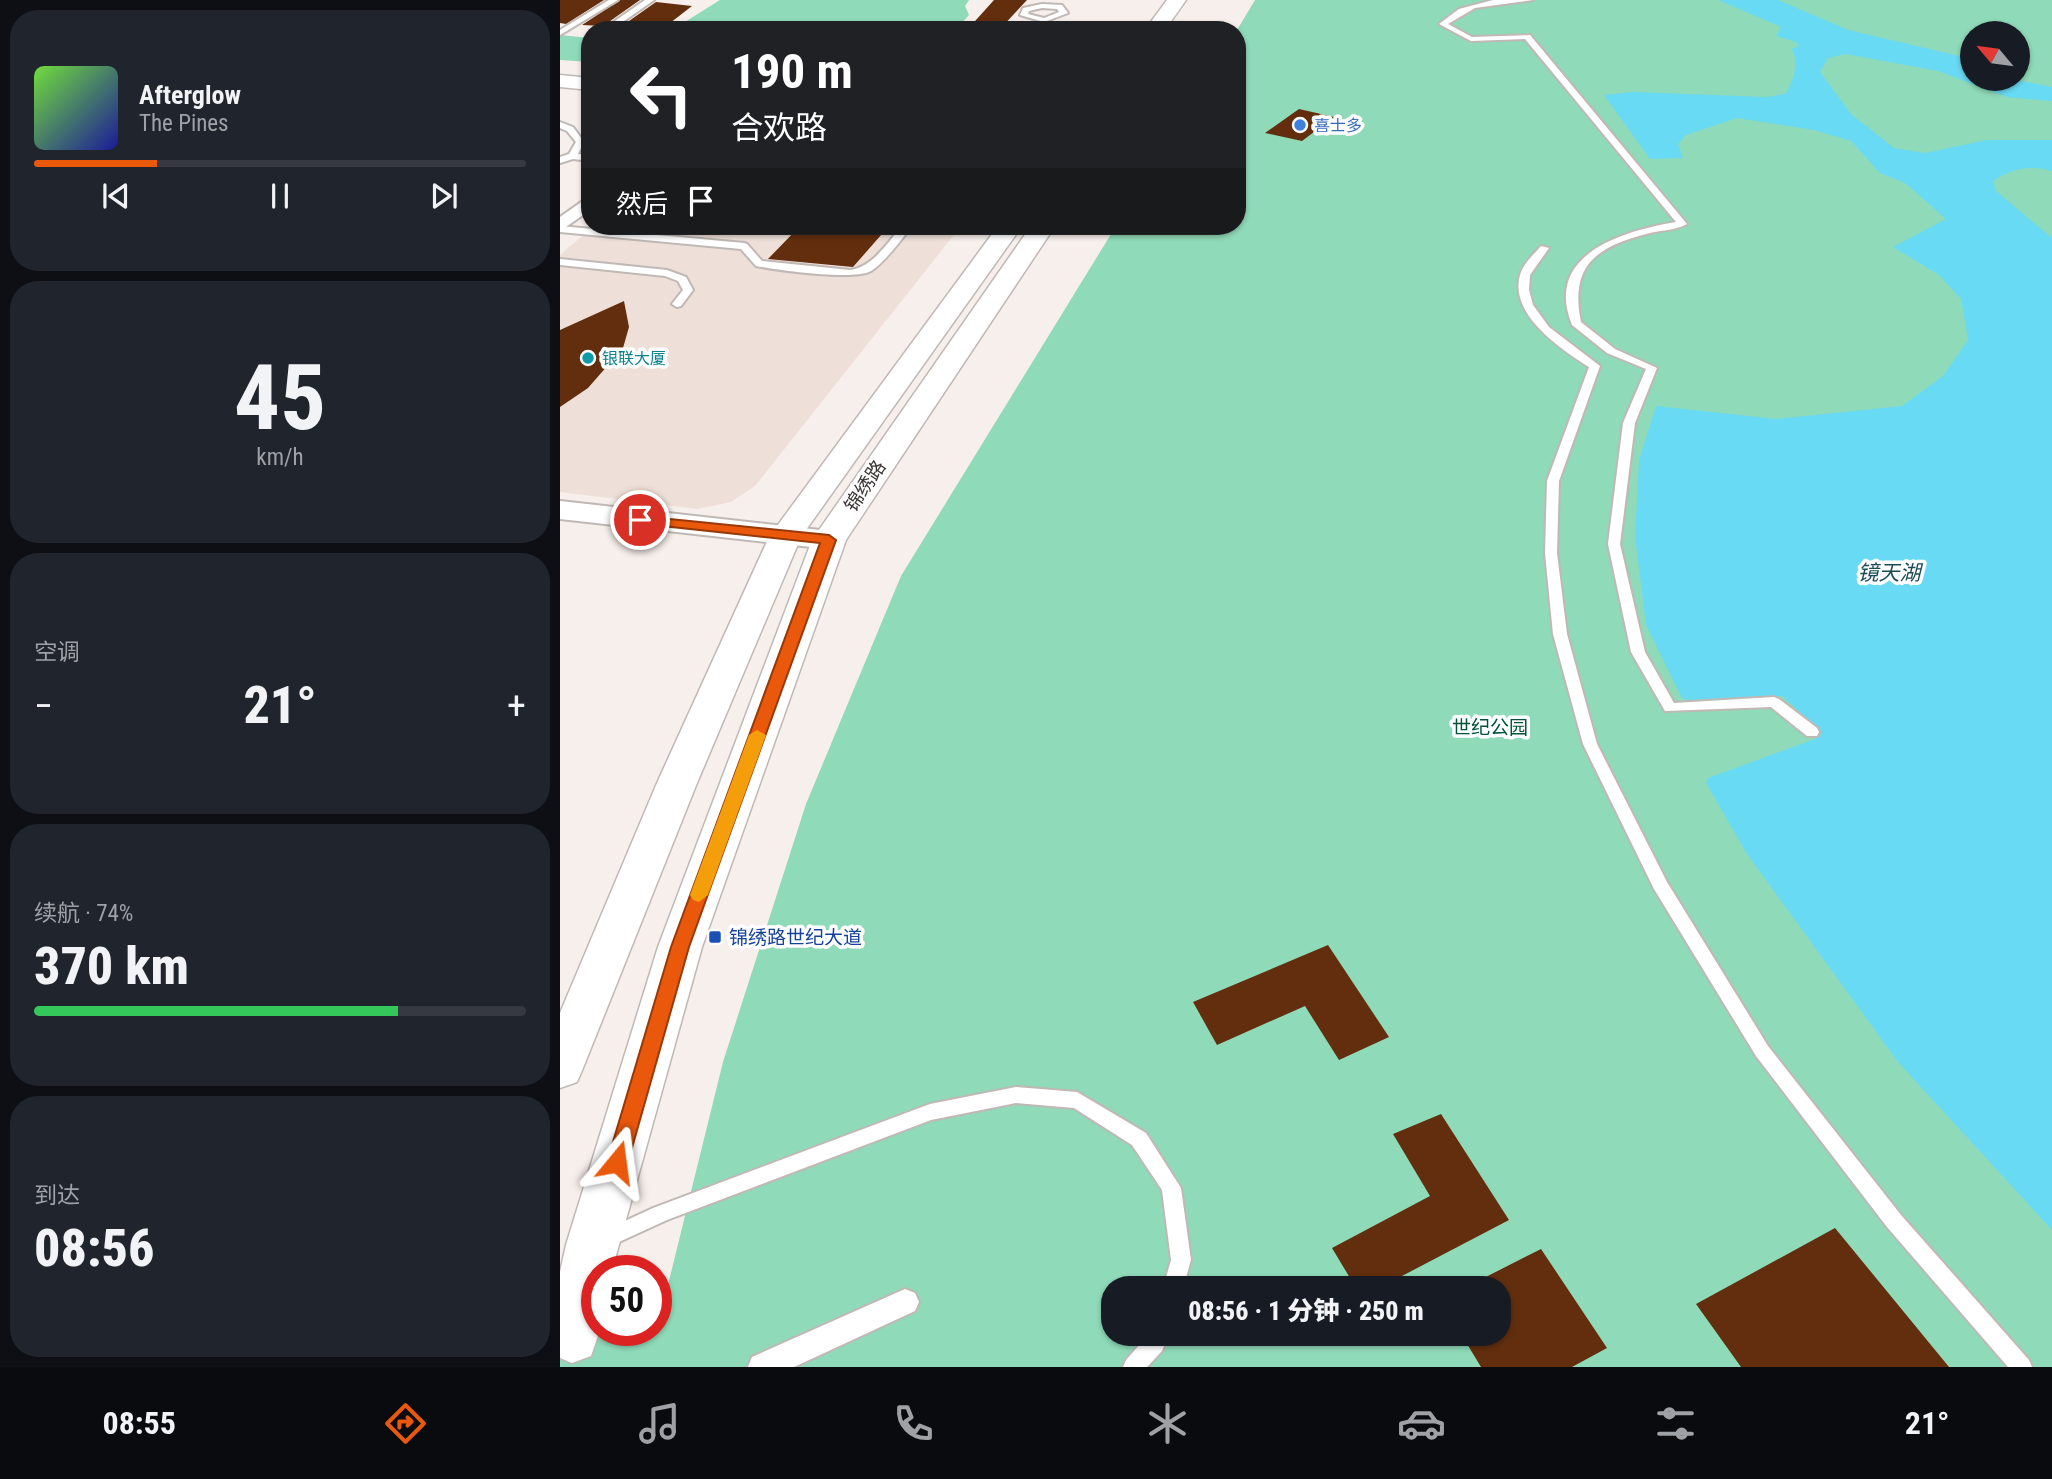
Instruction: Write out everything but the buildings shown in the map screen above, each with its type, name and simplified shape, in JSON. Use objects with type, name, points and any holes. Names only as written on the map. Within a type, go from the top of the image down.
[{"type":"main road","points":[[1162,21],[1177,0]]},
{"type":"main road","points":[[560,72],[581,73]]},
{"type":"main road","points":[[560,81],[581,83]]},
{"type":"main road","name":"锦绣路","points":[[560,1068],[677,783],[785,537],[1003,235]]},
{"type":"main road","name":"锦绣路","points":[[572,1337],[576,1251],[680,947],[829,540],[1037,235]]},
{"type":"street","points":[[563,221],[581,208]]},
{"type":"street","points":[[560,510],[829,540]]},
{"type":"street","points":[[762,1367],[905,1302]]},
{"type":"lane","points":[[560,33],[614,0]]},
{"type":"lane","points":[[619,21],[650,0]]},
{"type":"lane","points":[[1529,0],[1471,4],[1455,11],[1443,24],[1471,39],[1527,37],[1682,224],[1643,230],[1588,255],[1571,288],[1576,323],[1611,351],[1652,368],[1629,424],[1614,544],[1638,652],[1670,708],[1774,702],[1812,732]]},
{"type":"lane","points":[[1052,3],[1063,9],[1064,13],[1057,18],[1037,20],[1027,17],[1024,12],[1030,8],[1052,3]]},
{"type":"lane","points":[[560,125],[570,129],[580,142],[573,156]]},
{"type":"lane","points":[[560,160],[581,157]]},
{"type":"lane","points":[[563,221],[581,225]]},
{"type":"lane","points":[[623,235],[744,246],[759,264],[850,273],[872,266],[898,235]]},
{"type":"lane","points":[[1544,248],[1525,274],[1527,302],[1544,329],[1595,366],[1553,481],[1551,552],[1560,634],[1590,744],[1660,886],[1762,1051],[1894,1221],[2021,1367]]},
{"type":"lane","points":[[560,262],[667,273],[682,279],[688,290],[677,303]]},
{"type":"lane","points":[[576,1251],[660,1214],[930,1112],[1016,1095],[1077,1100],[1139,1139],[1171,1188],[1181,1260],[1176,1276]]},
{"type":"lane","points":[[1133,1367],[1154,1346]]},
{"type":"shaded area","points":[[583,235],[954,235],[755,486],[731,502],[697,509],[560,492],[560,255]]},
{"type":"green space","points":[[720,0],[969,0],[965,6],[969,15],[963,21],[686,21]]},
{"type":"green space","name":"世纪公园","points":[[1255,0],[2052,0],[2052,1367],[560,1367],[560,1341],[581,1335],[581,1346],[672,1346],[672,1269],[723,1062],[806,804],[901,576],[1110,235],[1246,235],[1246,21],[1242,21]]},
{"type":"green space","points":[[560,35],[581,37],[581,61],[560,60]]},
{"type":"water","name":"镜天湖","points":[[1718,0],[1778,0],[1848,30],[1960,56],[1960,79],[1938,71],[1845,54],[1828,58],[1820,72],[1851,114],[1894,148],[1925,153],[1987,140],[2052,140],[2052,171],[2021,169],[1993,181],[1996,191],[2052,238],[2052,1230],[1898,1062],[1747,854],[1706,783],[1708,778],[1815,739],[1821,735],[1818,729],[1782,696],[1682,698],[1646,625],[1635,537],[1639,460],[1656,406],[1776,419],[1902,406],[1943,376],[1968,340],[1961,299],[1939,275],[1893,247],[1946,219],[1905,183],[1880,173],[1851,141],[1814,130],[1737,118],[1686,135],[1678,144],[1683,158],[1650,159],[1604,95],[1633,92],[1766,97],[1785,94],[1795,65],[1791,49],[1799,46],[1796,42],[1776,36],[1781,27]]},
{"type":"water","name":"镜天湖","points":[[2030,83],[2052,87],[2052,101],[2007,97],[1991,91],[2030,91]]},
{"type":"slow traffic","points":[[699,895],[757,735]]},
{"type":"place","name":"喜士多","points":[[1300,125]]},
{"type":"place","name":"银联大厦","points":[[588,358]]},
{"type":"place","name":"锦绣路世纪大道","points":[[715,937]]},
{"type":"route","points":[[617,1162],[680,947],[829,540],[640,520]]}]
